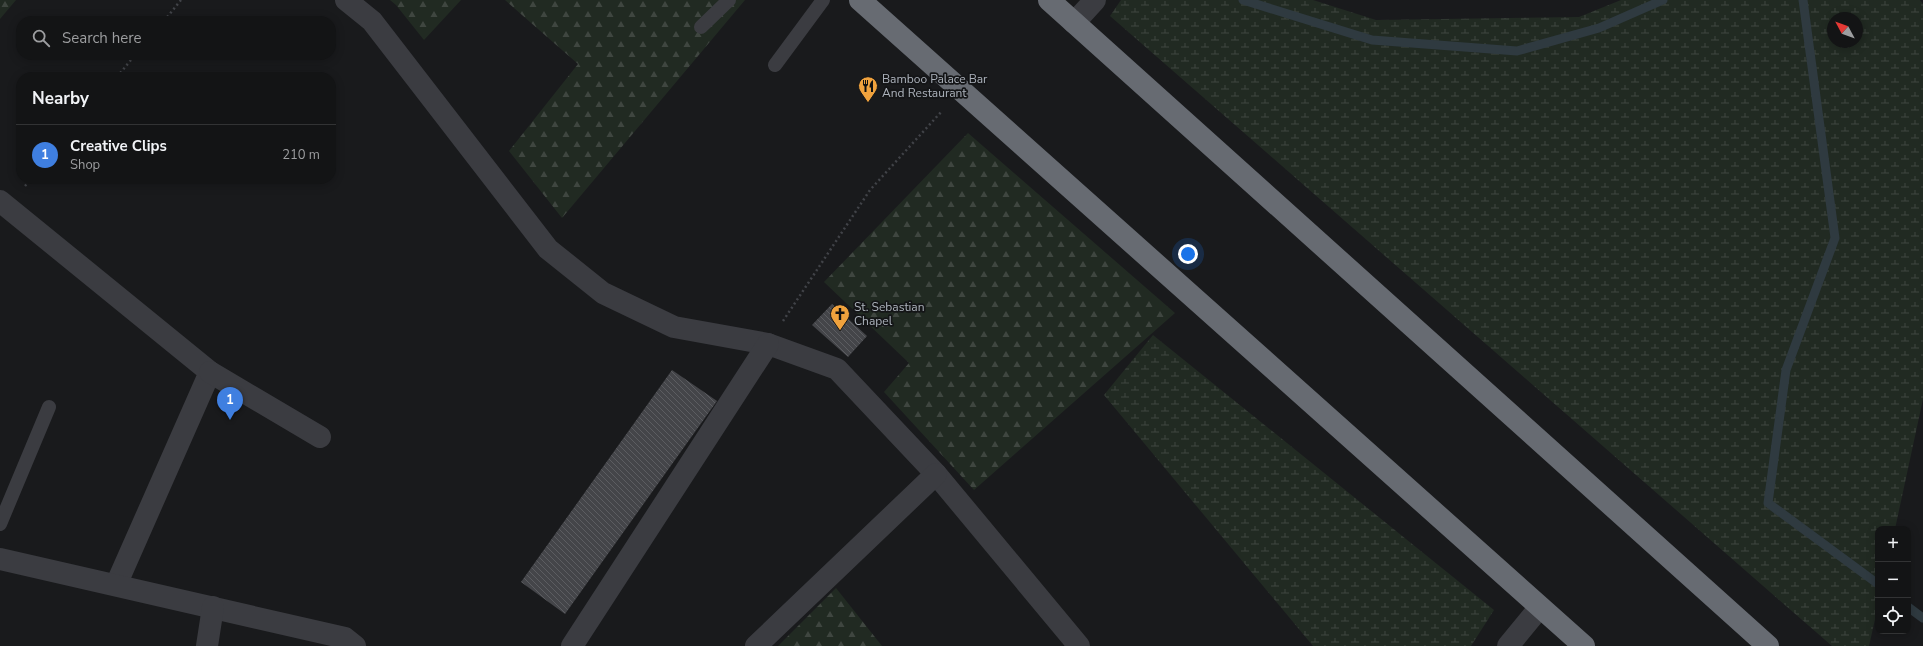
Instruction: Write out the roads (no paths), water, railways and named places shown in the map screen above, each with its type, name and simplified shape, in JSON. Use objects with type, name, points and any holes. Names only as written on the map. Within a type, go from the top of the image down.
[{"type":"highway","points":[[860,0],[1584,646]]},
{"type":"highway","points":[[1049,0],[1768,646]]},
{"type":"street","points":[[346,0],[372,21],[548,249],[603,293],[674,327],[768,344],[837,369],[936,474],[1079,646]]},
{"type":"street","points":[[1074,23],[1095,0]]},
{"type":"street","points":[[0,201],[210,372],[320,437]]},
{"type":"street","points":[[580,643],[768,344]]},
{"type":"street","points":[[116,584],[210,372]]},
{"type":"street","points":[[756,646],[936,474]]},
{"type":"street","points":[[0,559],[116,584],[345,638],[355,646]]},
{"type":"street","points":[[1508,646],[1540,606]]},
{"type":"street","points":[[208,646],[213,607]]},
{"type":"lane","points":[[701,27],[729,0]]},
{"type":"lane","points":[[775,65],[823,0]]},
{"type":"lane","points":[[0,524],[49,407]]},
{"type":"waterway","points":[[1243,0],[1372,40],[1517,51],[1599,28],[1663,0]]},
{"type":"waterway","points":[[1803,0],[1835,238],[1786,370],[1768,503],[1875,582]]},
{"type":"waterway","points":[[1911,609],[1923,618]]},
{"type":"place","name":"Bamboo Palace Bar And Restaurant","points":[[868,103]]},
{"type":"place","name":"St. Sebastian Chapel","points":[[840,331]]},
{"type":"place","name":"Creative Clips","points":[[230,420]]}]
